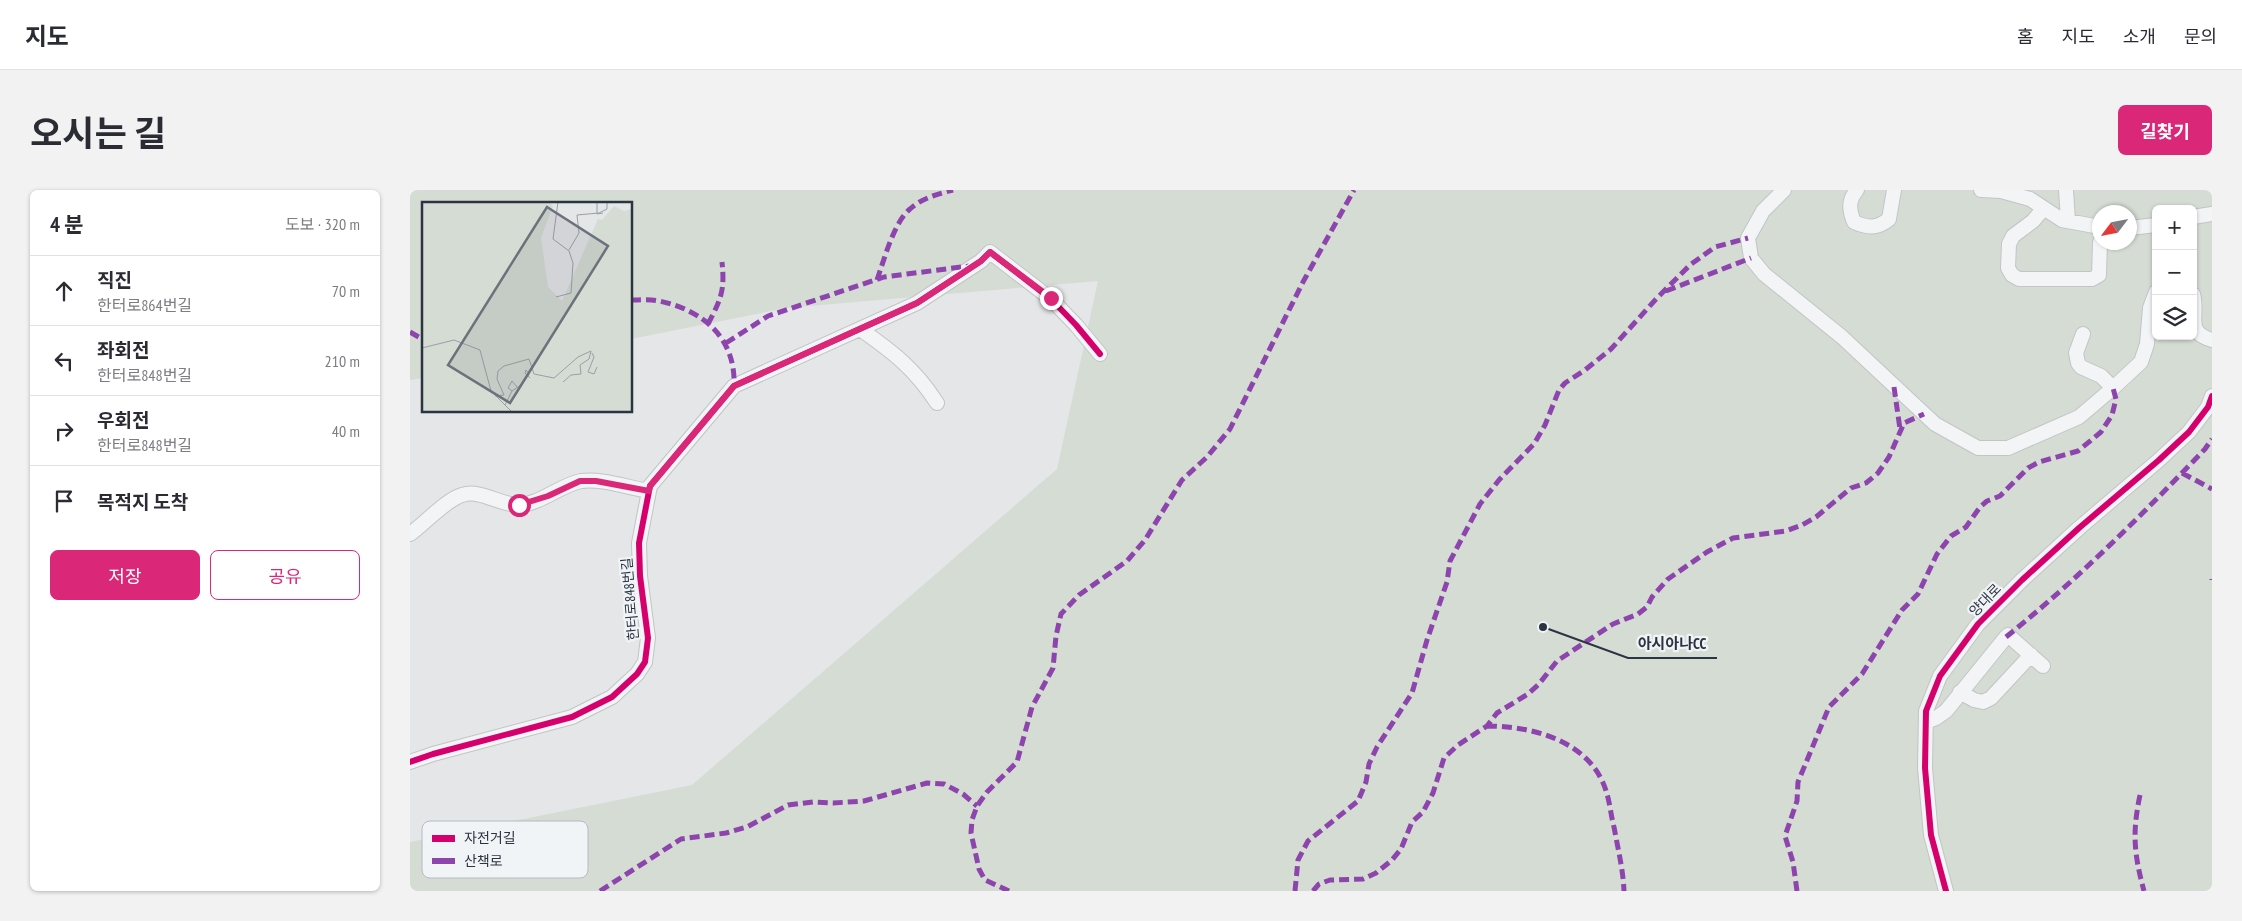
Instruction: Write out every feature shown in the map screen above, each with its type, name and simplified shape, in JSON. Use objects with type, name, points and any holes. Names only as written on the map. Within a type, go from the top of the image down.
[{"type":"street","points":[[1784,190],[1763,211],[1748,238],[1751,258],[1764,274],[1842,337],[1935,424],[1978,448],[2008,448],[2079,417],[2113,388],[2141,362],[2147,344],[2150,308],[2155,295]]},
{"type":"street","points":[[1857,190],[1850,200],[1850,211],[1854,222],[1872,228],[1883,224],[1889,219],[1894,190]]},
{"type":"street","points":[[1981,190],[2001,191],[2030,199],[2062,220],[2092,226]]},
{"type":"street","points":[[2066,190],[2068,221]]},
{"type":"street","points":[[2044,208],[2033,221],[2013,236],[2009,244],[2008,268],[2012,275],[2019,279],[2092,279],[2099,274],[2100,250]]},
{"type":"street","points":[[2197,216],[2212,214]]},
{"type":"street","points":[[2137,227],[2152,225]]},
{"type":"street","name":"한터로848번길","points":[[410,762],[432,754],[572,717],[612,697],[637,674],[645,662],[648,638],[640,576],[639,544],[650,486],[734,386],[917,303],[981,261],[990,252],[1051,298],[1100,354]]},
{"type":"street","points":[[2193,295],[2196,332],[2201,337],[2212,340]]},
{"type":"street","points":[[860,329],[899,357],[924,383],[937,404]]},
{"type":"street","points":[[2083,334],[2076,353],[2078,363],[2081,367],[2101,376],[2113,388]]},
{"type":"street","name":"양대로","points":[[1946,891],[1931,835],[1925,768],[1926,711],[1940,676],[1978,624],[2022,580],[2189,432],[2208,407],[2212,396]]},
{"type":"street","points":[[410,534],[461,495],[476,493],[519,505],[548,496],[580,481],[596,481],[649,491]]},
{"type":"street","points":[[1926,722],[1946,711],[2007,636],[2043,666]]},
{"type":"street","points":[[1960,692],[1974,700],[1983,702],[1991,698],[2031,655]]},
{"type":"shaded area","points":[[410,190],[2212,190],[2212,891],[410,891],[410,842],[422,840],[422,878],[588,878],[588,821],[514,821],[692,785],[1057,469],[1098,281],[786,308],[632,339],[632,202],[422,202],[422,378],[410,380]]},
{"type":"marked path","points":[[877,280],[894,232],[904,215],[925,199],[953,190]]},
{"type":"marked path","points":[[1009,891],[985,880],[979,869],[971,833],[972,820],[977,806],[987,792],[1017,762],[1032,707],[1053,668],[1056,636],[1061,614],[1079,595],[1127,561],[1145,540],[1182,480],[1207,457],[1230,429],[1303,282],[1354,190]]},
{"type":"marked path","points":[[1295,891],[1298,860],[1308,841],[1358,801],[1366,782],[1369,764],[1377,747],[1412,693],[1427,640],[1447,582],[1450,561],[1480,504],[1499,480],[1534,444],[1545,425],[1559,390],[1565,383],[1611,349],[1690,265],[1715,247],[1748,238]]},
{"type":"marked path","points":[[1666,291],[1751,258]]},
{"type":"marked path","points":[[708,324],[721,295],[723,280],[722,262]]},
{"type":"marked path","points":[[726,343],[768,316],[884,277],[969,266]]},
{"type":"marked path","points":[[632,300],[656,300],[675,305],[703,319],[723,340],[733,369],[734,386]]},
{"type":"marked path","points":[[410,332],[422,339]]},
{"type":"marked path","points":[[1894,387],[1900,429]]},
{"type":"marked path","points":[[1797,891],[1793,862],[1785,836],[1797,801],[1798,782],[1829,707],[1862,674],[1902,610],[1918,594],[1937,554],[1951,536],[1966,527],[1980,507],[1987,501],[2000,496],[2028,468],[2039,462],[2078,451],[2101,432],[2112,415],[2116,399],[2113,388]]},
{"type":"marked path","points":[[1313,891],[1319,884],[1330,880],[1363,879],[1376,873],[1392,860],[1401,849],[1412,822],[1423,812],[1433,793],[1444,758],[1458,745],[1487,726],[1497,713],[1528,694],[1539,684],[1557,661],[1613,624],[1638,614],[1647,607],[1652,597],[1668,579],[1707,552],[1733,538],[1786,531],[1816,517],[1851,488],[1866,483],[1878,473],[1889,457],[1904,423],[1924,414]]},
{"type":"marked path","points":[[2006,637],[2058,593],[2133,522],[2205,449],[2212,439]]},
{"type":"marked path","points":[[2182,473],[2212,489]]},
{"type":"marked path","points":[[1487,726],[1524,729],[1542,734],[1559,740],[1589,761],[1600,776],[1607,794],[1623,875],[1624,891]]},
{"type":"marked path","points":[[600,891],[681,839],[726,833],[747,827],[788,805],[813,802],[864,801],[927,783],[944,784],[963,794],[977,806]]},
{"type":"marked path","points":[[2140,795],[2135,843],[2144,891]]},
{"type":"cycle path","points":[[410,762],[433,754],[572,717],[612,697],[637,674],[645,662],[648,638],[640,576],[639,543],[650,486],[734,386],[917,303],[981,261],[990,252],[1051,299],[1100,354]]},
{"type":"cycle path","points":[[1946,891],[1931,835],[1925,768],[1926,711],[1940,676],[1978,624],[2022,580],[2079,528],[2189,432],[2208,407],[2212,396]]},
{"type":"place","name":"아시아나CC","points":[[1543,627]]},
{"type":"route","points":[[519,505],[548,496],[580,481],[596,481],[625,488],[649,491],[650,486],[734,386],[917,303],[981,261],[990,252],[1051,298]]}]
